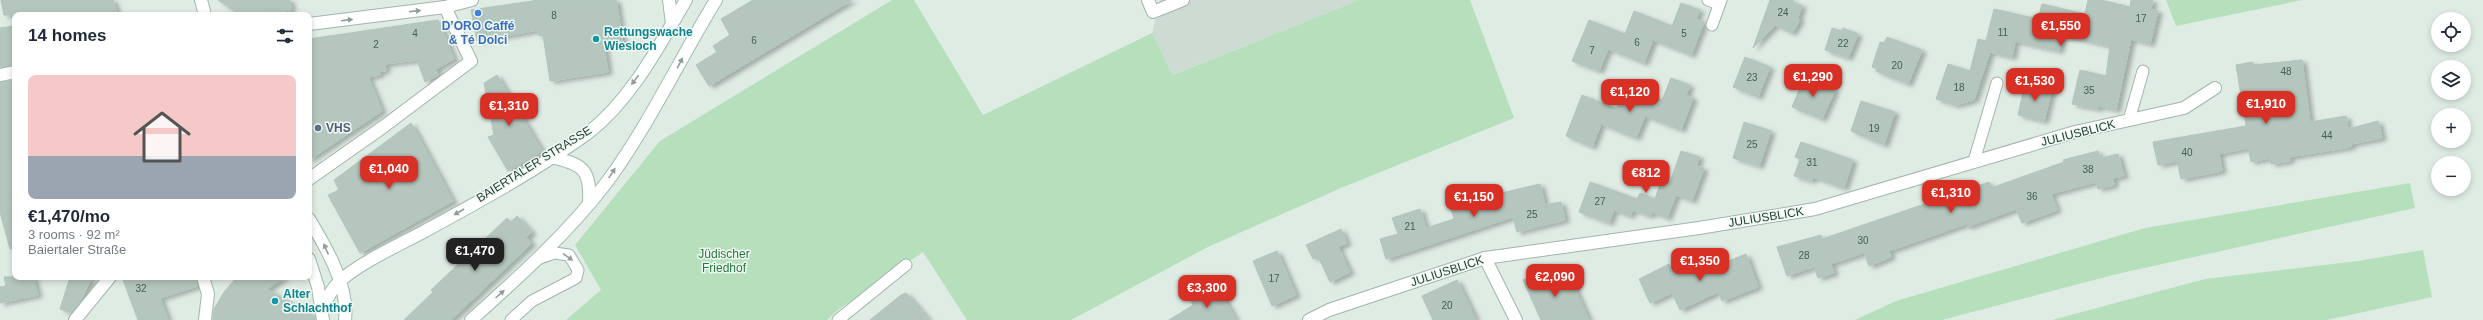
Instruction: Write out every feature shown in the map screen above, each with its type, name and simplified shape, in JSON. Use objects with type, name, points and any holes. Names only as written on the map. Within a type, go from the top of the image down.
[{"type":"street","points":[[201,0],[204,12]]},
{"type":"street","points":[[312,24],[445,7],[472,0]]},
{"type":"street","points":[[669,0],[672,24]]},
{"type":"street","name":"BAIERTALER STRASSE","points":[[323,315],[326,300],[339,282],[374,258],[550,157],[588,132],[618,103],[641,72],[686,0]]},
{"type":"street","points":[[471,320],[537,259],[589,204],[607,181],[666,91],[716,0]]},
{"type":"street","points":[[1148,0],[1153,12],[1183,0]]},
{"type":"street","points":[[312,176],[383,127],[471,60],[445,7]]},
{"type":"street","points":[[0,75],[12,73]]},
{"type":"street","name":"JULIUSBLICK","points":[[1309,320],[1329,310],[1485,258],[1699,228],[1815,209],[2075,132],[2184,108],[2215,88]]},
{"type":"street","points":[[550,157],[571,162],[586,173],[589,181],[589,204]]},
{"type":"street","points":[[312,224],[322,241],[339,282],[344,302],[345,320]]},
{"type":"street","points":[[1485,258],[1516,320]]},
{"type":"street","points":[[312,268],[318,287],[323,315]]},
{"type":"street","points":[[75,320],[108,280]]},
{"type":"street","points":[[203,280],[208,294],[205,320]]},
{"type":"lane","points":[[1708,0],[1720,2],[1712,25]]},
{"type":"lane","points":[[2129,120],[2143,71]]},
{"type":"lane","points":[[1974,161],[1997,83]]},
{"type":"lane","points":[[511,320],[532,301],[576,278],[578,270],[569,255],[554,253],[537,259]]},
{"type":"lane","points":[[838,320],[906,265]]},
{"type":"shaded area","points":[[1160,0],[1359,0],[1171,75],[1152,33]]},
{"type":"green space","name":"Jüdischer Friedhof","points":[[892,0],[914,0],[983,115],[1152,33],[1172,75],[1359,0],[1470,0],[1514,118],[1341,188],[1208,247],[1071,320],[967,320],[923,252],[839,309],[827,320],[566,320],[601,290],[575,245],[660,141]]},
{"type":"green space","points":[[2166,0],[2302,0],[2176,26]]},
{"type":"green space","points":[[2410,183],[2415,208],[2117,274],[1942,320],[1855,320],[1896,301],[2145,228]]},
{"type":"green space","points":[[2423,250],[2432,297],[2327,320],[2052,320],[2205,279],[2358,261]]},
{"type":"building","points":[[1,0],[113,0],[116,12],[12,12],[12,15],[4,15]]},
{"type":"building","points":[[218,0],[290,0],[291,10],[271,12],[236,12]]},
{"type":"building","points":[[539,0],[616,0],[623,43],[604,46],[608,72],[550,81],[543,35],[539,36],[538,30],[477,41],[471,10]]},
{"type":"building","points":[[753,0],[852,0],[709,86],[696,65],[717,52],[713,46],[730,35],[721,19]]},
{"type":"building","points":[[1770,0],[1793,0],[1793,3],[1802,5],[1798,18],[1800,20],[1792,33],[1775,25],[1753,48]]},
{"type":"building","points":[[2088,0],[2101,0],[2130,7],[2131,0],[2153,0],[2151,9],[2158,11],[2150,44],[2131,39],[2116,110],[2099,106],[2098,109],[2072,104],[2080,70],[2106,76],[2110,46],[2063,35],[2059,51],[2015,41],[2012,57],[1990,52],[1974,100],[1955,105],[1936,99],[1948,64],[1970,71],[1978,39],[1986,41],[1994,9],[2038,19],[2042,4],[2085,14]]},
{"type":"building","points":[[1681,3],[1700,10],[1696,19],[1704,22],[1691,55],[1653,40],[1644,63],[1608,49],[1599,71],[1572,61],[1589,20],[1625,34],[1634,11],[1672,26]]},
{"type":"building","points":[[438,20],[454,59],[436,69],[438,75],[425,82],[417,60],[385,64],[386,71],[379,71],[380,75],[368,77],[382,111],[312,158],[312,39]]},
{"type":"building","points":[[12,26],[12,65],[0,67],[0,28]]},
{"type":"building","points":[[1832,28],[1842,31],[1843,28],[1858,34],[1848,58],[1825,50]]},
{"type":"building","points":[[1887,37],[1922,50],[1908,84],[1876,71],[1877,69],[1872,67],[1880,42],[1884,43]]},
{"type":"building","points":[[1745,57],[1770,67],[1758,97],[1733,87]]},
{"type":"building","points":[[2302,60],[2310,122],[2346,116],[2348,129],[2378,121],[2382,138],[2351,144],[2351,147],[2289,157],[2290,161],[2271,164],[2270,158],[2251,162],[2248,148],[2219,154],[2222,171],[2181,179],[2177,161],[2158,165],[2153,142],[2246,126],[2236,65],[2253,62],[2253,65]]},
{"type":"building","points":[[497,75],[542,151],[508,171],[488,137],[494,135],[484,83]]},
{"type":"building","points":[[1671,78],[1690,85],[1686,95],[1693,98],[1681,130],[1645,116],[1636,138],[1601,124],[1592,147],[1566,136],[1582,95],[1617,109],[1626,86],[1662,100]]},
{"type":"building","points":[[1804,78],[1835,90],[1822,119],[1792,107]]},
{"type":"building","points":[[12,80],[12,249],[10,249],[0,212],[0,82]]},
{"type":"building","points":[[2025,83],[2052,89],[2044,121],[2018,115]]},
{"type":"building","points":[[1861,101],[1895,112],[1884,145],[1851,131]]},
{"type":"building","points":[[1744,122],[1771,131],[1759,166],[1733,158]]},
{"type":"building","points":[[411,123],[453,201],[360,253],[328,195],[339,190],[334,180]]},
{"type":"building","points":[[1801,142],[1853,160],[1844,188],[1813,177],[1812,181],[1794,176],[1800,159],[1795,157]]},
{"type":"building","points":[[1681,151],[1700,157],[1696,166],[1704,168],[1692,201],[1676,195],[1667,218],[1652,212],[1650,216],[1633,210],[1630,216],[1614,210],[1609,223],[1579,212],[1590,182],[1637,199],[1640,193],[1655,199],[1662,179],[1670,182]]},
{"type":"building","points":[[2098,151],[2100,158],[2118,154],[2124,176],[2113,178],[2114,185],[2098,189],[2096,182],[2051,194],[2057,210],[2022,223],[2016,209],[1967,227],[1966,224],[1889,251],[1891,257],[1869,266],[1864,253],[1831,264],[1834,273],[1818,278],[1814,267],[1787,276],[1777,247],[1821,235],[1822,239],[1989,182],[1991,188],[2064,162],[2063,160]]},
{"type":"building","points":[[1540,184],[1545,205],[1561,202],[1565,220],[1517,232],[1513,217],[1386,259],[1380,239],[1398,234],[1392,218],[1420,209],[1426,228],[1454,219],[1450,205],[1463,201],[1461,194],[1477,189],[1480,198]]},
{"type":"building","points":[[517,216],[532,232],[526,238],[532,243],[451,320],[404,320],[433,292],[431,290],[507,218],[511,222]]},
{"type":"building","points":[[1341,229],[1347,243],[1338,247],[1350,272],[1330,282],[1318,256],[1313,259],[1306,245]]},
{"type":"building","points":[[1277,251],[1296,295],[1272,306],[1253,261]]},
{"type":"building","points":[[1746,254],[1758,287],[1722,301],[1718,292],[1680,310],[1672,293],[1650,303],[1639,279],[1669,264],[1671,269],[1682,264],[1683,268],[1701,259],[1706,270]]},
{"type":"building","points":[[1567,271],[1589,320],[1541,320],[1523,280],[1540,272],[1543,279],[1550,275],[1551,278]]},
{"type":"building","points":[[4,277],[12,277],[12,280],[34,280],[38,295],[0,303],[0,287],[6,286]]},
{"type":"building","points":[[69,280],[91,280],[80,302],[71,313],[60,309]]},
{"type":"building","points":[[123,280],[197,280],[198,286],[160,298],[168,320],[138,320]]},
{"type":"building","points":[[234,280],[280,280],[267,289],[315,317],[315,320],[213,320],[214,309],[224,292]]},
{"type":"building","points":[[1457,280],[1476,320],[1433,320],[1422,296]]},
{"type":"building","points":[[1204,290],[1208,297],[1220,291],[1236,320],[1169,320],[1193,305],[1189,298]]},
{"type":"building","points":[[906,293],[929,320],[870,320],[901,295]]},
{"type":"place","name":"D’ORO Caffé & Té Dolci","points":[[478,13]]},
{"type":"place","name":"Rettungswache Wiesloch","points":[[596,39]]},
{"type":"place","name":"VHS","points":[[318,128]]},
{"type":"place","name":"Alter Schlachthof","points":[[275,301]]}]
